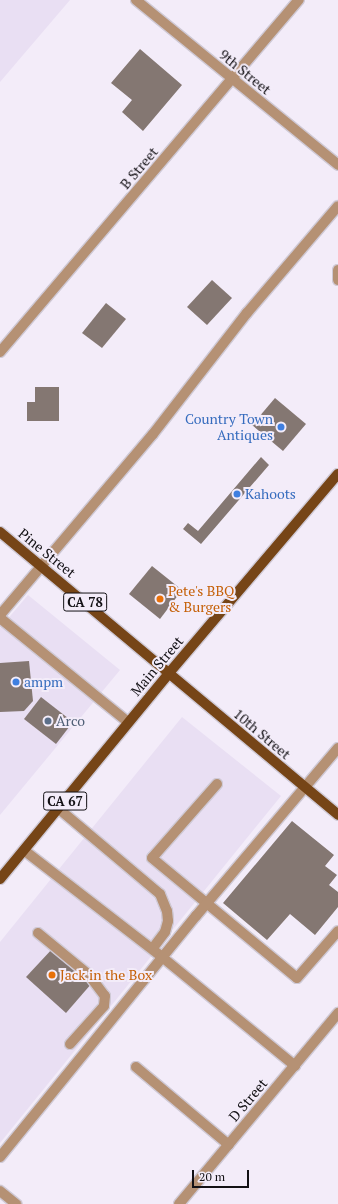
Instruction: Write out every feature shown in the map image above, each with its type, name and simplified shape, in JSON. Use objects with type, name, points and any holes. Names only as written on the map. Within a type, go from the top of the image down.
[{"type":"main road","name":"Main Street","points":[[0,879],[25,851],[168,672],[338,474]]},
{"type":"main road","name":"Pine Street","points":[[0,532],[168,672]]},
{"type":"main road","name":"10th Street","points":[[168,672],[338,815]]},
{"type":"street","name":"9th Street","points":[[136,0],[338,165]]},
{"type":"street","name":"B Street","points":[[0,352],[233,80],[299,0]]},
{"type":"street","points":[[0,615],[40,565],[153,434],[247,313],[338,206]]},
{"type":"street","points":[[338,270],[338,280]]},
{"type":"street","points":[[0,618],[128,722]]},
{"type":"street","points":[[0,1156],[162,957],[338,748]]},
{"type":"street","points":[[217,784],[152,858],[206,905],[297,978],[338,931]]},
{"type":"street","points":[[59,809],[160,894],[167,911],[168,921],[165,932],[152,949]]},
{"type":"street","points":[[25,851],[152,949],[295,1066]]},
{"type":"street","points":[[38,933],[89,975],[105,996],[104,1006],[70,1044]]},
{"type":"street","name":"D Street","points":[[179,1204],[338,1013]]},
{"type":"street","points":[[136,1067],[229,1145]]},
{"type":"street","points":[[0,1191],[16,1204]]},
{"type":"shaded area","points":[[0,0],[70,0],[0,82]]},
{"type":"shaded area","points":[[28,595],[120,670],[0,815],[0,628]]},
{"type":"shaded area","points":[[182,717],[281,796],[0,1143],[0,942]]},
{"type":"building","points":[[140,49],[182,85],[143,131],[122,112],[132,100],[111,83]]},
{"type":"building","points":[[212,280],[232,298],[207,325],[187,307]]},
{"type":"building","points":[[106,303],[126,319],[102,348],[82,333]]},
{"type":"building","points":[[35,387],[59,387],[59,421],[27,421],[27,402],[35,402]]},
{"type":"building","points":[[275,398],[306,424],[283,451],[252,425]]},
{"type":"building","name":"Kahoots","points":[[261,457],[269,465],[201,544],[183,529],[188,523],[198,531]]},
{"type":"building","points":[[152,566],[182,590],[160,619],[129,594]]},
{"type":"building","name":"ampm","points":[[29,661],[33,701],[24,711],[0,712],[0,663]]},
{"type":"building","name":"Arco","points":[[41,697],[73,722],[56,744],[24,719]]},
{"type":"building","points":[[292,821],[334,855],[325,866],[337,875],[329,885],[338,892],[338,907],[315,935],[290,914],[267,940],[223,903]]},
{"type":"building","points":[[53,948],[92,983],[66,1013],[26,977]]},
{"type":"place","name":"Country Town Antiques","points":[[281,427]]},
{"type":"place","name":"Kahoots","points":[[237,494]]},
{"type":"place","name":"Pete's BBQ & Burgers","points":[[160,599]]},
{"type":"place","name":"ampm","points":[[16,682]]},
{"type":"place","name":"Arco","points":[[48,721]]},
{"type":"place","name":"Jack in the Box","points":[[52,975]]}]
